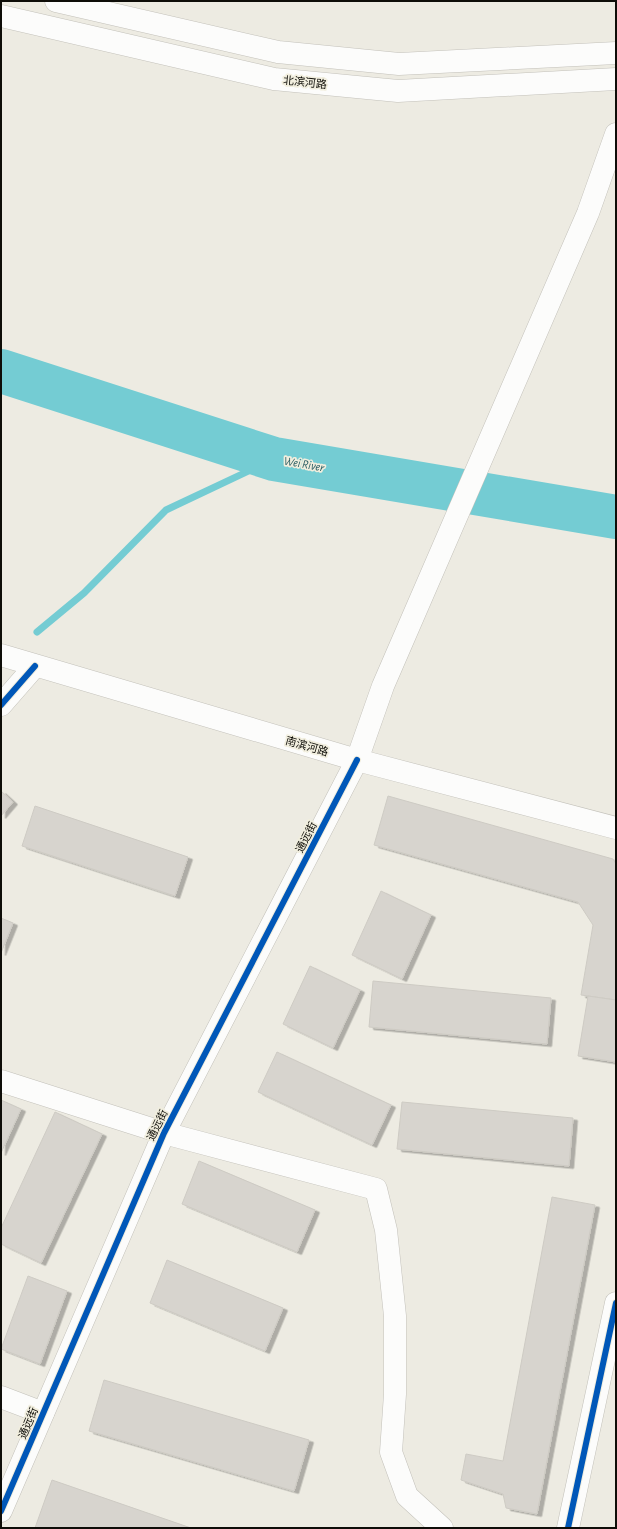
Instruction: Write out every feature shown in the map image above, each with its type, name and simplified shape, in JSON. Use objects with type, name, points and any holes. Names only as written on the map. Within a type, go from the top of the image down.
[{"type":"main road","points":[[56,1],[278,52],[399,64],[616,53]]},
{"type":"main road","name":"北滨河路","points":[[1,16],[274,79],[398,91],[616,79]]},
{"type":"main road","name":"通远街","points":[[1,1511],[164,1132],[356,760],[383,686],[588,213],[616,134]]},
{"type":"main road","name":"南滨河路","points":[[1,655],[356,760],[616,828]]},
{"type":"main road","points":[[1,705],[35,666]]},
{"type":"main road","points":[[1,1081],[164,1132],[376,1190],[386,1230],[395,1316],[395,1394],[391,1452],[407,1496],[442,1528]]},
{"type":"main road","points":[[568,1528],[616,1303]]},
{"type":"main road","points":[[1,1397],[43,1412]]},
{"type":"building","points":[[1,791],[13,802],[1,816]]},
{"type":"building","points":[[388,796],[613,859],[616,864],[616,1000],[581,995],[593,925],[578,902],[374,845]]},
{"type":"building","points":[[35,806],[188,857],[175,896],[22,846]]},
{"type":"building","points":[[381,891],[431,915],[402,979],[352,955]]},
{"type":"building","points":[[1,918],[13,923],[1,953]]},
{"type":"building","points":[[310,966],[360,990],[333,1048],[283,1024]]},
{"type":"building","points":[[373,981],[551,998],[547,1044],[369,1027]]},
{"type":"building","points":[[588,996],[616,1000],[616,1062],[578,1056]]},
{"type":"building","points":[[277,1052],[391,1105],[372,1145],[258,1092]]},
{"type":"building","points":[[1,1100],[21,1109],[1,1153]]},
{"type":"building","points":[[402,1102],[573,1118],[569,1166],[397,1149]]},
{"type":"building","points":[[55,1112],[102,1134],[41,1263],[1,1244],[1,1228]]},
{"type":"building","points":[[199,1161],[315,1210],[297,1252],[182,1204]]},
{"type":"building","points":[[552,1197],[595,1205],[537,1514],[506,1508],[503,1494],[461,1480],[466,1454],[503,1461]]},
{"type":"building","points":[[167,1260],[283,1308],[265,1351],[150,1303]]},
{"type":"building","points":[[28,1276],[67,1291],[40,1364],[1,1349]]},
{"type":"building","points":[[104,1380],[309,1440],[294,1491],[89,1431]]},
{"type":"building","points":[[52,1480],[191,1528],[35,1528]]},
{"type":"waterway","name":"Wei River","points":[[1,371],[274,459],[616,517]]},
{"type":"waterway","points":[[37,632],[84,593],[166,510],[274,459]]},
{"type":"cycle path","points":[[1,705],[35,666]]},
{"type":"cycle path","points":[[1,1511],[164,1133],[357,760]]},
{"type":"cycle path","points":[[568,1528],[616,1303]]}]
